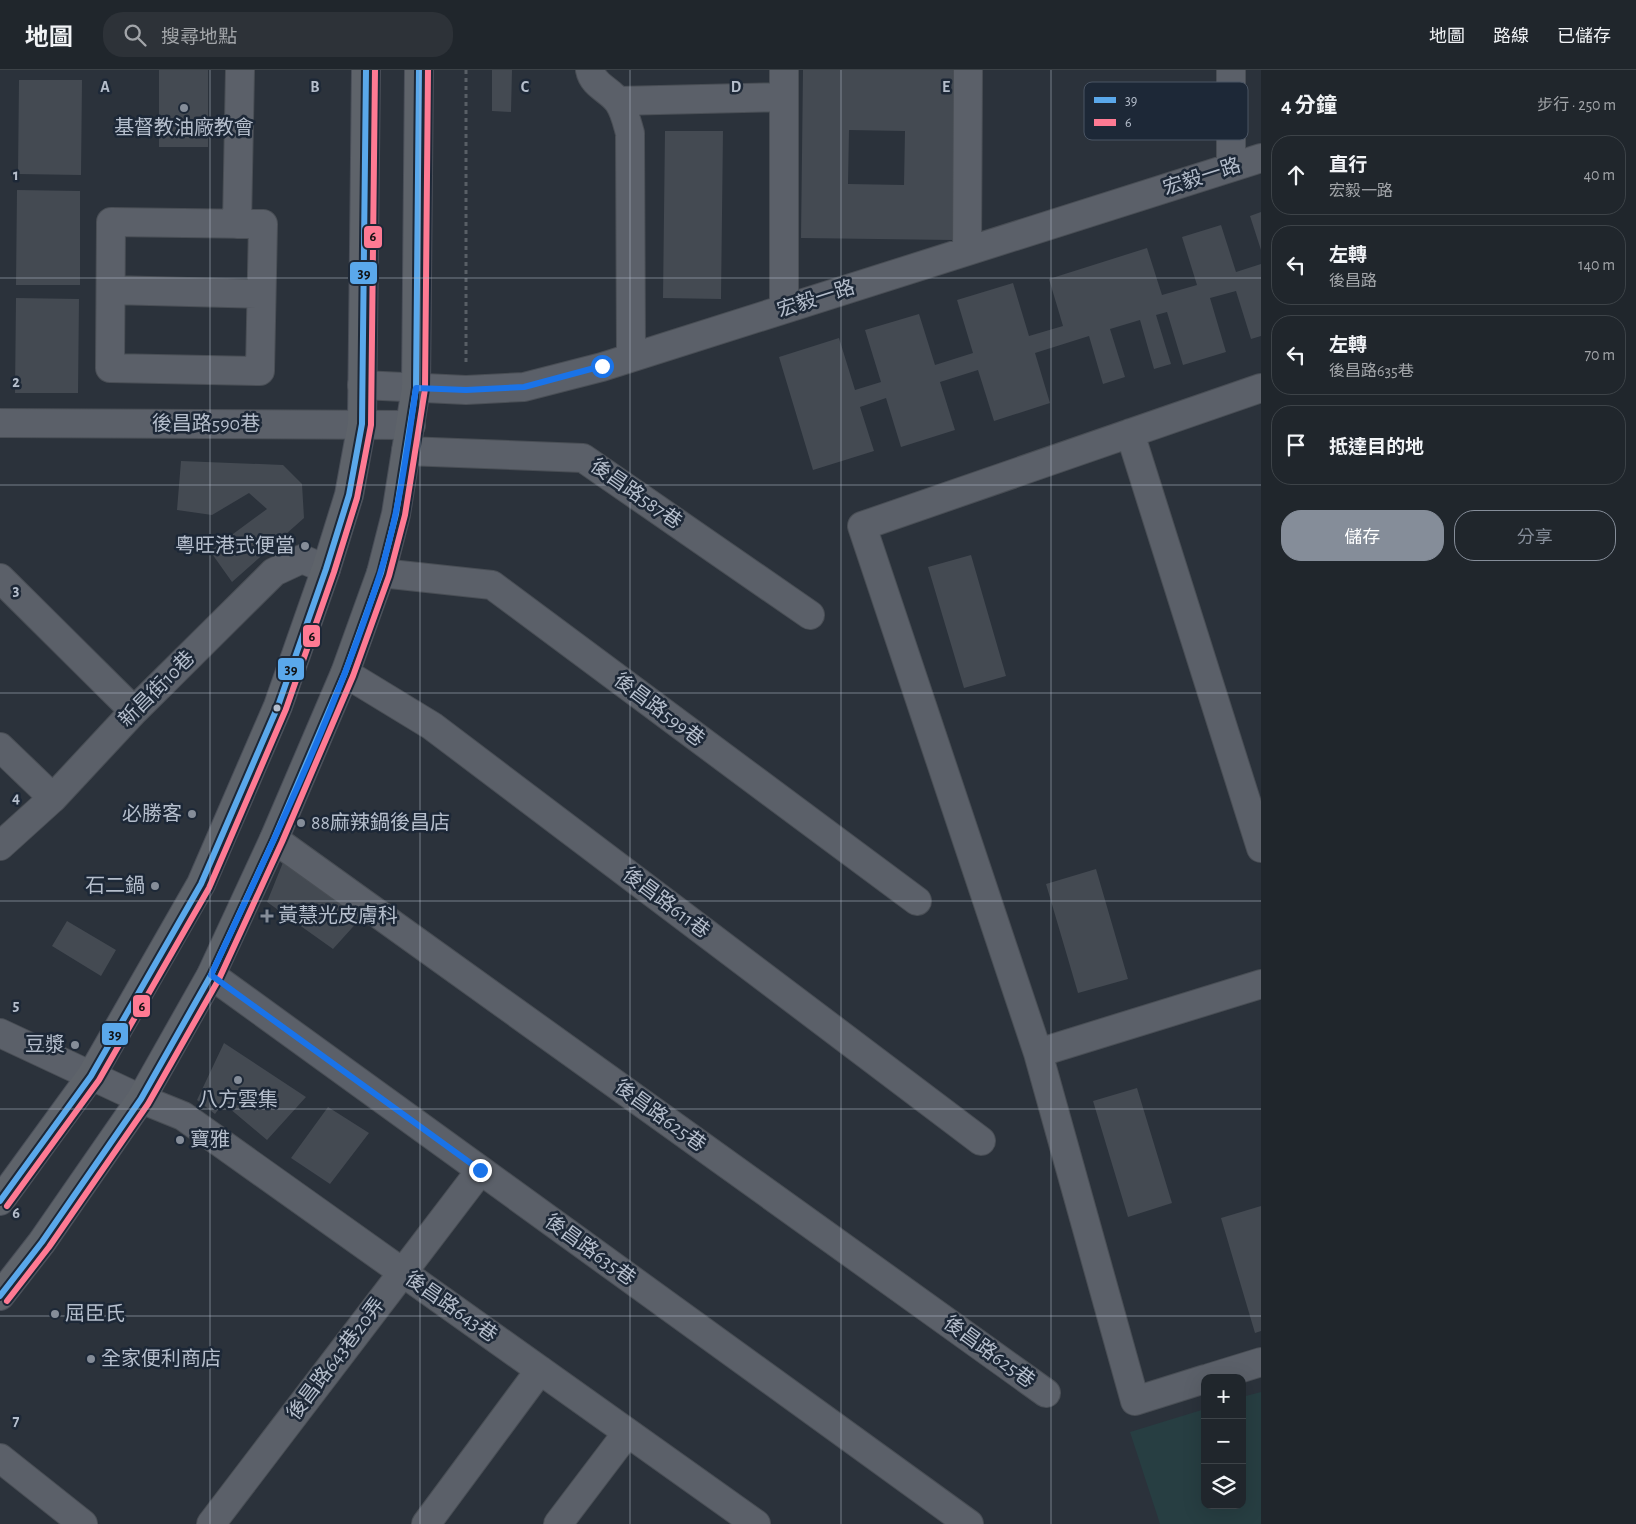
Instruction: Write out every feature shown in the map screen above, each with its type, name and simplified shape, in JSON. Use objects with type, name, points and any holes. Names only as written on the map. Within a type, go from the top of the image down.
[{"type":"main road","points":[[0,1201],[91,1076],[201,884],[278,706],[326,569],[349,495],[362,424],[366,70]]},
{"type":"main road","points":[[0,1296],[42,1242],[141,1099],[211,975],[274,839],[346,673],[381,573],[396,514],[416,388],[419,70]]},
{"type":"street","points":[[237,224],[240,70]]},
{"type":"street","points":[[590,70],[597,83],[618,101],[626,117],[630,133],[631,358]]},
{"type":"street","points":[[784,70],[784,309]]},
{"type":"street","points":[[967,251],[968,70]]},
{"type":"street","points":[[618,101],[784,97]]},
{"type":"street","points":[[1231,140],[1231,167]]},
{"type":"street","name":"宏毅一路","points":[[362,385],[466,390],[524,387],[631,358],[1261,158]]},
{"type":"street","points":[[110,222],[237,224],[263,224],[260,371],[110,368],[110,222]]},
{"type":"street","points":[[111,290],[261,294]]},
{"type":"street","points":[[1201,1380],[1135,1401],[1038,1053],[862,526],[1261,388]]},
{"type":"street","name":"後昌路590巷","points":[[0,423],[362,424],[409,438]]},
{"type":"street","points":[[1130,433],[1261,848]]},
{"type":"street","name":"後昌路587巷","points":[[409,438],[583,458],[810,615]]},
{"type":"street","name":"新昌街10巷","points":[[0,846],[53,798],[134,711],[274,572],[302,559],[326,569]]},
{"type":"street","name":"後昌路599巷","points":[[381,573],[492,585],[916,901]]},
{"type":"street","points":[[0,578],[134,711]]},
{"type":"street","name":"後昌路611巷","points":[[346,673],[432,726],[981,1141]]},
{"type":"street","points":[[0,747],[53,798]]},
{"type":"street","name":"後昌路625巷","points":[[274,839],[1046,1393]]},
{"type":"street","name":"後昌路635巷","points":[[211,975],[969,1524]]},
{"type":"street","points":[[1038,1053],[1261,984]]},
{"type":"street","name":"後昌路643巷","points":[[0,1033],[141,1099],[183,1116],[754,1524]]},
{"type":"street","name":"後昌路643巷20弄","points":[[211,1524],[480,1170]]},
{"type":"street","points":[[1222,1374],[1261,1362]]},
{"type":"street","points":[[426,1524],[540,1370]]},
{"type":"street","points":[[558,1524],[627,1433]]},
{"type":"street","points":[[0,1458],[71,1521]]},
{"type":"path","points":[[466,70],[466,390]]},
{"type":"green space","points":[[1261,1392],[1261,1524],[1160,1524],[1130,1432],[1201,1410],[1201,1509],[1246,1509],[1246,1396]]},
{"type":"building","name":"基督教油廠教會","points":[[159,70],[208,70],[208,147],[159,147]]},
{"type":"building","points":[[492,70],[512,70],[511,112],[492,111]]},
{"type":"building","points":[[803,70],[956,70],[953,240],[801,238]],"holes":[[[849,130],[905,131],[904,185],[848,184]]]},
{"type":"building","points":[[19,80],[82,80],[81,175],[18,174]]},
{"type":"building","points":[[665,131],[723,131],[721,299],[663,298]]},
{"type":"building","points":[[17,190],[80,191],[80,285],[16,285]]},
{"type":"building","points":[[1261,212],[1261,250],[1250,216]]},
{"type":"building","points":[[1221,225],[1236,272],[1261,264],[1261,336],[1251,339],[1236,291],[1210,298],[1226,352],[1183,365],[1167,312],[1156,315],[1171,364],[1154,369],[1140,320],[1110,329],[1125,377],[1103,384],[1089,336],[1035,353],[1050,403],[994,421],[978,370],[940,382],[955,430],[901,447],[886,398],[860,407],[874,451],[813,470],[779,357],[839,338],[855,390],[881,382],[865,330],[919,314],[935,365],[973,353],[957,300],[1013,283],[1029,336],[1063,326],[1049,279],[1147,248],[1162,295],[1197,285],[1182,237]]},
{"type":"building","points":[[16,298],[79,299],[78,393],[15,393]]},
{"type":"building","points":[[181,461],[283,465],[302,484],[304,518],[232,582],[210,551],[267,509],[249,493],[212,515],[177,510]]},
{"type":"building","points":[[971,555],[1006,676],[964,688],[928,567]]},
{"type":"building","points":[[284,860],[361,918],[333,949],[267,902]]},
{"type":"building","points":[[1096,869],[1128,979],[1078,993],[1046,884]]},
{"type":"building","points":[[67,921],[116,950],[101,976],[52,946]]},
{"type":"building","points":[[224,1043],[306,1097],[267,1140],[223,1103],[215,1114],[197,1100]]},
{"type":"building","points":[[1137,1088],[1172,1203],[1128,1217],[1093,1101]]},
{"type":"building","points":[[328,1107],[369,1133],[330,1184],[291,1158]]},
{"type":"building","points":[[1261,1206],[1261,1331],[1255,1333],[1221,1218]]},
{"type":"transit line","name":"39","points":[[0,1201],[91,1076],[201,884],[278,706],[326,569],[349,495],[362,424],[366,70]]},
{"type":"transit line","name":"6","points":[[7,1206],[99,1080],[209,888],[286,709],[334,572],[357,498],[371,425],[375,70]]},
{"type":"transit line","name":"39","points":[[0,1296],[42,1242],[141,1099],[211,975],[274,839],[345,673],[381,573],[396,514],[416,388],[419,70]]},
{"type":"transit line","name":"6","points":[[7,1301],[49,1247],[148,1104],[219,979],[282,842],[353,676],[389,576],[405,515],[425,389],[428,70]]},
{"type":"place","name":"基督教油廠教會","points":[[184,108]]},
{"type":"place","name":"粵旺港式便當","points":[[305,546]]},
{"type":"place","name":"必勝客","points":[[192,814]]},
{"type":"place","name":"88麻辣鍋後昌店","points":[[301,823]]},
{"type":"place","name":"石二鍋","points":[[155,886]]},
{"type":"place","name":"黃慧光皮膚科","points":[[267,916]]},
{"type":"place","name":"豆漿","points":[[75,1045]]},
{"type":"place","name":"八方雲集","points":[[238,1080]]},
{"type":"place","name":"寶雅","points":[[180,1140]]},
{"type":"place","name":"屈臣氏","points":[[55,1314]]},
{"type":"place","name":"全家便利商店","points":[[91,1359]]},
{"type":"route","points":[[480,1170],[211,975],[274,839],[346,673],[381,573],[396,514],[416,388],[466,390],[524,387],[602,366]]}]
